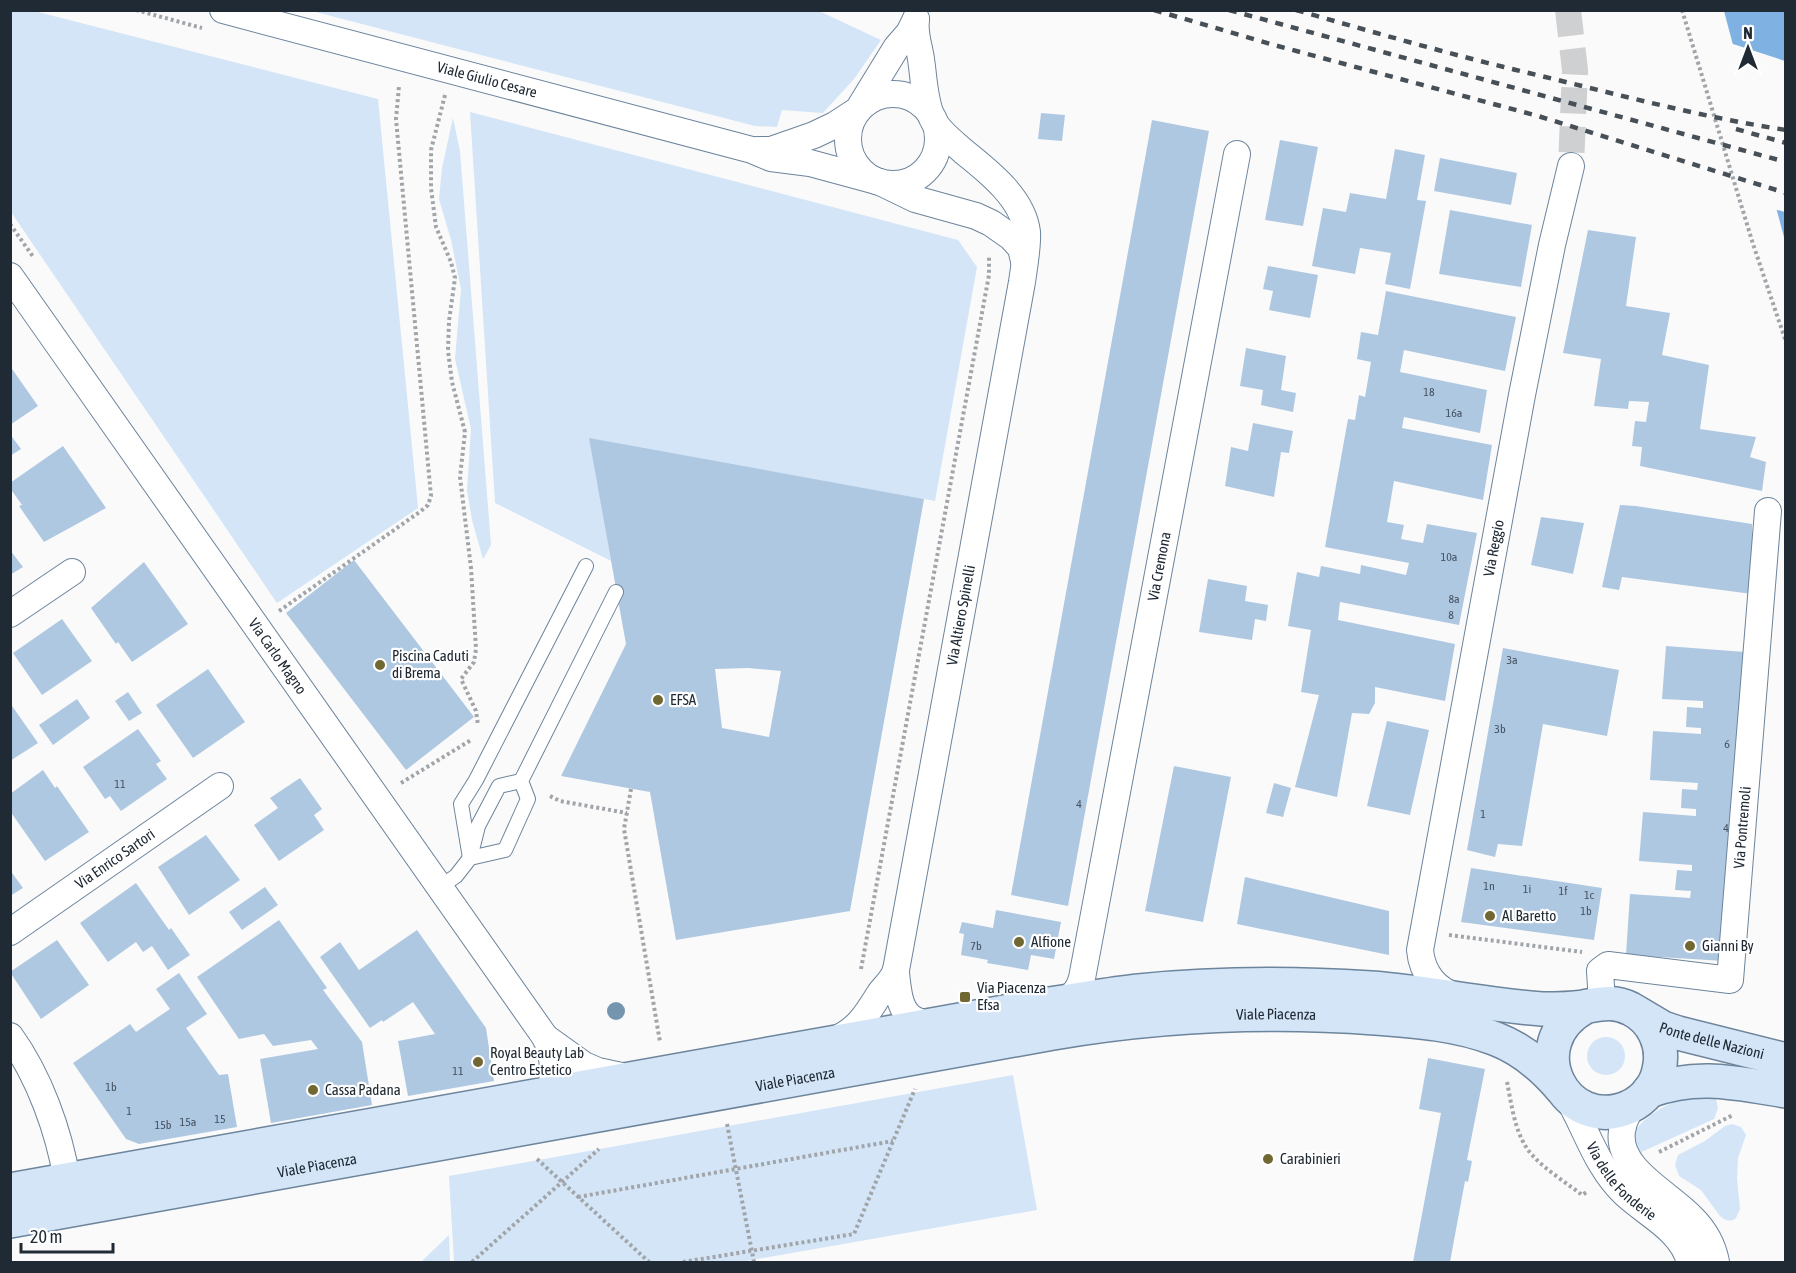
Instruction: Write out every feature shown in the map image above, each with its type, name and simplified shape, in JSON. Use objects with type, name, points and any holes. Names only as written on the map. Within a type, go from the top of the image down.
[{"type":"main road","name":"Viale Piacenza","points":[[10,1190],[1057,1003],[1092,987],[1157,989],[1226,986],[1382,989],[1543,1009],[1619,1004],[1641,1015]]},
{"type":"main road","points":[[1565,1093],[1558,1083],[1552,1061],[1555,1039],[1567,1020],[1594,1005]]},
{"type":"main road","name":"Viale Piacenza","points":[[10,1221],[1041,1035],[1153,1019],[1227,1015],[1328,1015],[1408,1021],[1464,1029],[1499,1040],[1519,1050],[1547,1072],[1565,1093],[1583,1106],[1606,1112],[1630,1106],[1645,1095]]},
{"type":"main road","points":[[1641,1015],[1650,1023],[1660,1045],[1660,1069],[1656,1081],[1645,1095]]},
{"type":"main road","name":"Ponte delle Nazioni","points":[[1641,1015],[1678,1034],[1772,1057]]},
{"type":"main road","points":[[1645,1095],[1664,1086],[1697,1080],[1736,1082],[1763,1097]]},
{"type":"street","name":"Viale Giulio Cesare","points":[[223,10],[752,150],[771,158],[810,163],[880,182]]},
{"type":"street","points":[[880,182],[899,184],[909,182],[931,164],[938,146],[938,136],[926,98],[921,58],[915,34],[916,19],[849,128],[848,148],[856,166],[871,179],[915,199],[976,216],[992,223],[1017,242],[1024,261]]},
{"type":"street","points":[[752,150],[771,150],[814,135],[835,125],[874,98],[894,94],[912,98],[932,118]]},
{"type":"street","name":"Via Altiero Spinelli","points":[[814,1046],[834,1040],[854,1029],[866,1017],[896,970],[1018,305],[1024,261],[1026,228],[1023,216],[1016,204],[998,182],[948,137],[932,118]]},
{"type":"street","name":"Via Cremona","points":[[1092,987],[1238,154]]},
{"type":"street","name":"Via Reggio","points":[[1466,999],[1448,993],[1431,980],[1421,958],[1420,950],[1522,395],[1552,245],[1571,166]]},
{"type":"street","name":"Via Carlo Magno","points":[[10,276],[545,1036],[550,1051],[553,1077],[549,1090],[537,1096]]},
{"type":"street","name":"Via Pontremoli","points":[[1594,1005],[1600,971],[1608,965],[1730,980],[1768,511]]},
{"type":"street","points":[[10,614],[72,572]]},
{"type":"street","name":"Via Enrico Sartori","points":[[10,932],[220,786]]},
{"type":"street","name":"Via Reggio","points":[[1382,989],[1394,988],[1402,982],[1418,951],[1424,932]]},
{"type":"street","name":"Via Altiero Spinelli","points":[[896,970],[900,1002],[906,1014],[922,1023],[943,1023]]},
{"type":"street","points":[[10,1036],[24,1055],[36,1080],[59,1146],[67,1180]]},
{"type":"street","name":"Via Carlo Magno","points":[[545,1036],[584,1065],[598,1071],[633,1078]]},
{"type":"street","name":"Via delle Fonderie","points":[[1565,1093],[1596,1156],[1611,1179],[1626,1195],[1670,1230],[1683,1245],[1690,1263]]},
{"type":"street","name":"Via delle Fonderie","points":[[1645,1095],[1628,1111],[1623,1124],[1621,1142],[1624,1153],[1640,1173],[1700,1226],[1712,1247],[1716,1263]]},
{"type":"lane","points":[[470,858],[461,804],[476,780],[586,567]]},
{"type":"lane","points":[[470,858],[505,850],[528,799],[521,781],[616,592]]},
{"type":"lane","points":[[440,887],[456,876],[470,858],[478,826],[499,786],[521,781]]},
{"type":"path","points":[[1682,10],[1749,233],[1785,342]]},
{"type":"path","points":[[452,71],[431,150],[431,188],[436,227],[451,262],[455,278],[449,321],[448,351],[452,382],[465,432],[459,477],[471,568],[476,649],[474,662],[461,679],[476,711],[479,724],[476,731]]},
{"type":"path","points":[[271,603],[275,614],[421,511],[428,505],[431,496],[396,119],[397,93],[401,80]]},
{"type":"path","points":[[438,95],[455,99]]},
{"type":"path","points":[[10,224],[38,263]]},
{"type":"path","points":[[860,972],[989,274],[990,262],[987,250]]},
{"type":"path","points":[[376,797],[473,738]]},
{"type":"path","points":[[521,781],[560,801],[627,813]]},
{"type":"path","points":[[631,789],[624,829],[660,1042]]},
{"type":"path","points":[[653,1043],[671,1040]]},
{"type":"path","points":[[1507,1079],[1521,1139],[1533,1156],[1582,1195],[1590,1191]]},
{"type":"path","points":[[683,1263],[854,1234],[918,1083]]},
{"type":"path","points":[[1655,1154],[1734,1115],[1763,1097]]},
{"type":"path","points":[[726,1120],[754,1263]]},
{"type":"path","points":[[578,1197],[893,1141]]},
{"type":"path","points":[[472,1263],[606,1142]]},
{"type":"path","points":[[543,1153],[533,1155],[649,1263]]},
{"type":"shaded area","points":[[10,11],[34,11],[378,99],[418,508],[277,603],[11,212]]},
{"type":"shaded area","points":[[312,11],[819,11],[881,40],[854,79],[823,113],[782,110],[777,127],[755,126]]},
{"type":"shaded area","points":[[470,112],[958,240],[977,267],[935,501],[590,439],[611,561],[495,503]]},
{"type":"shaded area","points":[[453,118],[460,151],[491,545],[483,559],[472,520],[467,490],[471,429],[455,359],[461,289],[451,240],[439,199],[442,168]]},
{"type":"shaded area","points":[[1606,1037],[1620,1042],[1625,1056],[1620,1070],[1606,1075],[1592,1070],[1587,1056],[1592,1042]]},
{"type":"shaded area","points":[[1013,1075],[1037,1210],[740,1262],[454,1262],[449,1176]]},
{"type":"shaded area","points":[[1715,1095],[1718,1108],[1714,1119],[1637,1154],[1634,1132],[1650,1116],[1679,1100]]},
{"type":"shaded area","points":[[1732,1124],[1741,1127],[1746,1135],[1738,1158],[1737,1179],[1740,1209],[1736,1218],[1730,1221],[1720,1216],[1701,1190],[1679,1176],[1675,1165],[1678,1155]]},
{"type":"shaded area","points":[[449,1235],[450,1262],[421,1262]]},
{"type":"water","points":[[1724,11],[1785,11],[1785,241]]},
{"type":"pier","points":[[1730,43],[1785,61],[1785,212],[1774,209]]},
{"type":"building","points":[[1041,113],[1065,115],[1062,141],[1038,139]]},
{"type":"building","points":[[1152,120],[1209,131],[1068,906],[1011,895]]},
{"type":"building","points":[[1280,140],[1318,147],[1303,226],[1265,220]]},
{"type":"building","points":[[1395,149],[1425,155],[1417,200],[1426,201],[1410,289],[1385,284],[1391,253],[1360,248],[1355,274],[1312,266],[1323,208],[1346,212],[1350,193],[1386,199]]},
{"type":"building","points":[[1440,158],[1517,173],[1511,205],[1434,191]]},
{"type":"building","points":[[1450,210],[1532,225],[1521,287],[1439,274]]},
{"type":"building","points":[[1588,230],[1636,237],[1626,306],[1670,313],[1662,355],[1709,365],[1700,429],[1756,437],[1750,457],[1766,462],[1762,491],[1640,466],[1642,447],[1632,446],[1635,421],[1646,422],[1649,402],[1629,401],[1628,409],[1594,406],[1601,359],[1563,353]]},
{"type":"building","points":[[1268,266],[1318,275],[1310,318],[1269,310],[1273,291],[1263,289]]},
{"type":"building","points":[[1386,291],[1516,317],[1505,371],[1404,350],[1400,372],[1487,390],[1480,433],[1404,417],[1402,428],[1492,445],[1483,500],[1394,481],[1387,522],[1404,525],[1401,539],[1423,543],[1427,524],[1477,533],[1459,625],[1340,602],[1338,620],[1455,644],[1445,701],[1375,687],[1375,703],[1369,714],[1352,713],[1337,797],[1295,787],[1319,695],[1301,692],[1311,630],[1288,626],[1297,572],[1319,577],[1321,566],[1360,574],[1361,565],[1406,575],[1409,563],[1325,547],[1348,419],[1355,420],[1359,395],[1365,397],[1371,362],[1357,359],[1361,332],[1378,335]]},
{"type":"building","points":[[1246,348],[1286,356],[1281,390],[1296,393],[1293,412],[1261,405],[1263,390],[1240,386]]},
{"type":"building","points":[[10,366],[38,406],[10,425]]},
{"type":"building","points":[[1253,423],[1293,431],[1289,453],[1281,452],[1274,497],[1225,486],[1231,447],[1248,451]]},
{"type":"building","points":[[10,434],[21,449],[10,456]]},
{"type":"building","name":"EFSA","points":[[589,438],[924,499],[850,911],[676,940],[650,792],[561,776],[626,644]],"holes":[[[748,668],[781,671],[769,737],[722,728],[715,669]]]},
{"type":"building","points":[[63,446],[106,508],[44,542],[19,506],[22,505],[10,488],[10,483]]},
{"type":"building","points":[[1620,505],[1752,524],[1752,594],[1622,577],[1619,590],[1602,587]]},
{"type":"building","points":[[1541,517],[1584,523],[1573,574],[1531,565]]},
{"type":"building","points":[[10,550],[23,567],[10,575]]},
{"type":"building","name":"Piscina Caduti di Brema","points":[[354,560],[474,717],[406,770],[286,613]]},
{"type":"building","points":[[144,562],[188,624],[132,662],[118,642],[116,644],[91,608]]},
{"type":"building","points":[[1208,579],[1247,586],[1245,601],[1268,605],[1266,621],[1255,619],[1252,640],[1199,632]]},
{"type":"building","points":[[62,619],[92,661],[42,695],[13,653]]},
{"type":"building","points":[[1666,646],[1745,652],[1724,961],[1626,955],[1630,894],[1690,898],[1691,891],[1675,890],[1677,870],[1692,871],[1692,865],[1639,861],[1643,812],[1696,816],[1696,809],[1681,808],[1682,789],[1697,790],[1698,783],[1650,780],[1653,731],[1701,734],[1701,728],[1686,727],[1687,707],[1703,708],[1703,701],[1662,699]]},
{"type":"building","points":[[1503,648],[1619,670],[1607,736],[1543,724],[1522,846],[1498,844],[1495,857],[1467,850]]},
{"type":"building","points":[[208,669],[245,722],[193,758],[156,705]]},
{"type":"building","points":[[128,692],[142,713],[129,721],[115,701]]},
{"type":"building","points":[[77,699],[90,718],[53,745],[39,725]]},
{"type":"building","points":[[10,703],[38,743],[10,761]]},
{"type":"building","points":[[1387,721],[1429,730],[1410,815],[1367,806]]},
{"type":"building","points":[[138,729],[161,761],[156,764],[167,779],[121,811],[110,796],[105,799],[83,767]]},
{"type":"building","points":[[1174,766],[1231,777],[1203,922],[1145,911]]},
{"type":"building","points":[[43,770],[89,832],[45,861],[10,811],[10,794]]},
{"type":"building","points":[[300,778],[322,809],[314,815],[324,830],[279,861],[254,825],[278,808],[270,798]]},
{"type":"building","points":[[1274,783],[1291,788],[1283,817],[1266,813]]},
{"type":"building","points":[[206,835],[240,880],[189,915],[158,867]]},
{"type":"building","points":[[1471,868],[1602,888],[1594,940],[1461,922]]},
{"type":"building","points":[[10,870],[23,888],[10,896]]},
{"type":"building","points":[[1245,877],[1389,911],[1389,955],[1237,924]]},
{"type":"building","points":[[136,883],[169,930],[171,928],[190,955],[168,970],[152,946],[143,952],[136,942],[108,962],[80,923]]},
{"type":"building","points":[[265,887],[278,905],[242,930],[229,912]]},
{"type":"building","points":[[996,910],[1061,922],[1054,959],[1031,955],[1028,970],[987,963],[988,960],[961,955],[964,934],[959,933],[962,922],[993,928]]},
{"type":"building","points":[[279,920],[327,988],[323,990],[362,1042],[372,1105],[271,1123],[260,1059],[318,1049],[311,1040],[273,1046],[264,1034],[239,1039],[197,977]]},
{"type":"building","points":[[417,930],[486,1028],[494,1081],[408,1096],[398,1041],[435,1034],[413,1002],[370,1028],[320,957],[340,942],[359,970]]},
{"type":"building","points":[[57,940],[89,985],[41,1019],[10,972]]},
{"type":"building","points":[[179,973],[207,1014],[186,1028],[219,1075],[228,1074],[237,1127],[139,1144],[126,1139],[73,1063],[130,1024],[136,1032],[170,1009],[156,989]]},
{"type":"building","points":[[1428,1058],[1485,1069],[1467,1160],[1472,1161],[1468,1182],[1465,1181],[1450,1262],[1413,1262],[1441,1113],[1419,1109]]},
{"type":"tunnel","points":[[1568,10],[1575,70],[1571,166]]},
{"type":"railway","points":[[1154,10],[1274,45],[1538,116],[1786,193]]},
{"type":"railway","points":[[1229,10],[1786,162]]},
{"type":"railway","points":[[1296,10],[1507,68],[1692,112],[1786,130]]},
{"type":"railway","points":[[1736,129],[1786,143]]},
{"type":"place","name":"Piscina Caduti di Brema","points":[[380,665]]},
{"type":"place","name":"EFSA","points":[[658,700]]},
{"type":"place","name":"Al Baretto","points":[[1490,916]]},
{"type":"place","name":"Alfione","points":[[1019,942]]},
{"type":"place","name":"Gianni By","points":[[1690,946]]},
{"type":"place","name":"Via Piacenza Efsa","points":[[965,997]]},
{"type":"place","name":"Royal Beauty Lab Centro Estetico","points":[[478,1062]]},
{"type":"place","name":"Cassa Padana","points":[[313,1090]]},
{"type":"place","name":"Carabinieri","points":[[1268,1159]]}]
